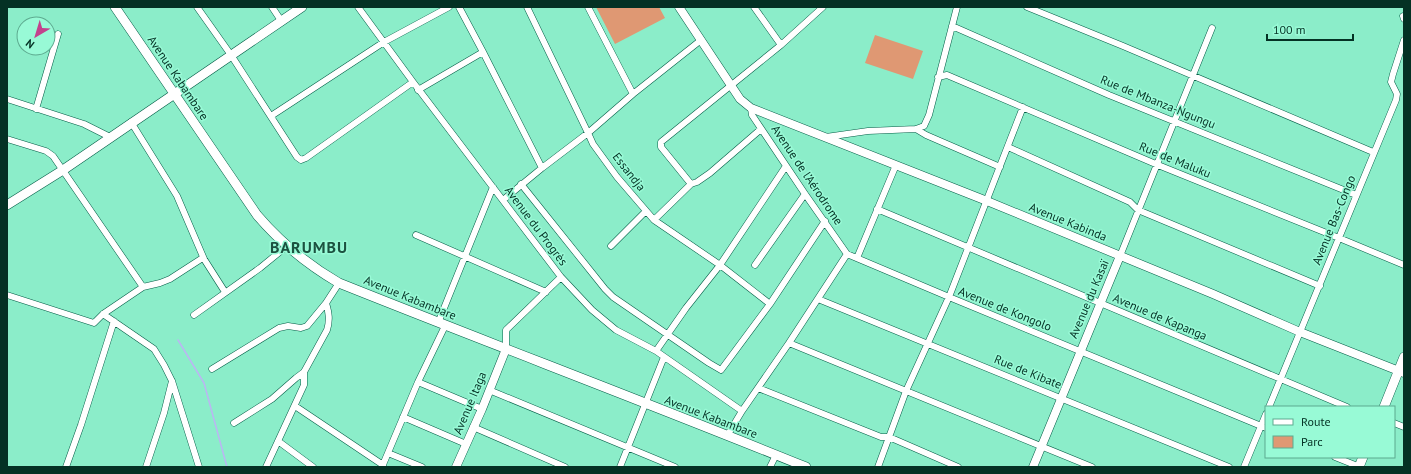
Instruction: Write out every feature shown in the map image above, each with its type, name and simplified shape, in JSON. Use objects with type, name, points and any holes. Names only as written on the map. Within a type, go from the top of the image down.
[{"type":"main road","name":"Avenue Kabambare","points":[[115,7],[257,214],[271,231],[310,264],[339,283],[806,467]]},
{"type":"main road","points":[[7,205],[63,170],[131,122],[282,22],[302,7]]},
{"type":"main road","points":[[1384,406],[1401,372],[1404,357]]},
{"type":"street","points":[[197,7],[297,157],[301,160],[413,82]]},
{"type":"street","points":[[272,7],[282,22]]},
{"type":"street","name":"Avenue du Progrès","points":[[358,7],[418,90],[561,277],[592,310],[616,330],[656,351],[742,411]]},
{"type":"street","points":[[271,116],[384,42],[449,7]]},
{"type":"street","points":[[459,7],[542,168]]},
{"type":"street","name":"Essandja","points":[[527,7],[593,144],[617,177],[654,220],[720,265],[770,304]]},
{"type":"street","points":[[588,7],[633,94]]},
{"type":"street","points":[[679,7],[731,85]]},
{"type":"street","points":[[754,7],[781,45]]},
{"type":"street","points":[[691,184],[661,147],[661,142],[781,45],[824,7]]},
{"type":"street","points":[[826,137],[868,131],[916,129],[924,126],[927,121],[957,7]]},
{"type":"street","points":[[1027,7],[1373,152]]},
{"type":"street","name":"Rue de Mbanza-Ngungu","points":[[952,26],[1109,95],[1356,195]]},
{"type":"street","name":"Avenue du Kasaï","points":[[1033,467],[1138,210],[1158,165],[1212,28]]},
{"type":"street","points":[[36,109],[58,34]]},
{"type":"street","points":[[503,200],[521,184],[588,133],[633,94],[701,40]]},
{"type":"street","name":"Avenue Bas-Congo","points":[[1269,406],[1320,286],[1397,94],[1391,82],[1404,40]]},
{"type":"street","points":[[418,90],[483,52]]},
{"type":"street","name":"Rue de Maluku","points":[[938,77],[948,75],[1158,165],[1404,265]]},
{"type":"street","name":"Avenue Kabinda","points":[[731,85],[740,98],[751,108],[986,201],[1213,294],[1300,332],[1401,372]]},
{"type":"street","points":[[7,99],[84,124],[110,137]]},
{"type":"street","points":[[878,467],[906,391],[949,297],[1023,107]]},
{"type":"street","name":"Avenue de l’Aérodrome","points":[[751,108],[752,116],[804,194],[847,254]]},
{"type":"street","points":[[131,122],[177,196],[204,259],[226,292]]},
{"type":"street","points":[[654,220],[691,184],[710,173],[761,129]]},
{"type":"street","points":[[916,129],[926,135],[1000,167]]},
{"type":"street","points":[[7,139],[46,151],[53,156],[143,287]]},
{"type":"street","points":[[1008,147],[1130,202],[1138,210],[1320,286]]},
{"type":"street","points":[[857,258],[896,165]]},
{"type":"street","points":[[656,351],[690,303],[720,265],[786,166]]},
{"type":"street","points":[[521,184],[605,290],[667,335],[719,370],[723,369],[770,304],[824,221]]},
{"type":"street","points":[[295,406],[382,466],[442,324],[466,256],[493,187]]},
{"type":"street","points":[[755,265],[804,194]]},
{"type":"street","name":"Avenue de Kapanga","points":[[877,210],[1345,406]]},
{"type":"street","points":[[611,246],[646,211]]},
{"type":"street","points":[[416,235],[546,292]]},
{"type":"street","points":[[194,315],[260,268],[287,246]]},
{"type":"street","points":[[727,436],[742,411],[789,343],[847,254]]},
{"type":"street","name":"Avenue de Kongolo","points":[[847,254],[1263,427]]},
{"type":"street","points":[[7,295],[94,323],[103,314],[143,287],[170,279],[201,259],[204,259]]},
{"type":"street","points":[[506,349],[506,330],[561,277]]},
{"type":"street","points":[[212,369],[278,328],[288,326],[301,328],[307,326],[326,303],[339,283]]},
{"type":"street","name":"Rue de Kibate","points":[[818,298],[1229,467]]},
{"type":"street","points":[[234,423],[272,399],[304,372],[327,330],[329,316],[326,303]]},
{"type":"street","points":[[103,314],[154,349],[164,364],[172,381],[199,467]]},
{"type":"street","points":[[66,467],[114,321]]},
{"type":"street","points":[[789,343],[1092,467]]},
{"type":"street","name":"Avenue Itaga","points":[[456,467],[482,409],[506,349]]},
{"type":"street","points":[[620,467],[664,357]]},
{"type":"street","points":[[266,467],[304,385],[304,372]]},
{"type":"street","points":[[146,467],[164,412],[172,381]]},
{"type":"street","points":[[418,382],[482,409]]},
{"type":"street","points":[[758,388],[881,437],[889,437],[958,467]]},
{"type":"street","points":[[489,390],[675,467]]},
{"type":"street","points":[[403,417],[466,444]]},
{"type":"street","points":[[473,427],[565,467]]},
{"type":"street","points":[[1244,467],[1263,427]]},
{"type":"street","points":[[278,441],[313,467]]},
{"type":"street","points":[[388,453],[422,467]]},
{"type":"street","points":[[770,467],[776,455]]},
{"type":"street","points":[[1337,458],[1359,467]]},
{"type":"street","points":[[194,467],[196,459]]},
{"type":"green space","points":[[596,7],[659,7],[665,18],[615,44]]},
{"type":"green space","points":[[875,35],[923,51],[913,79],[865,63]]},
{"type":"waterway","points":[[178,340],[204,383],[227,467]]},
{"type":"district","name":"BARUMBU","points":[[309,247]]}]
